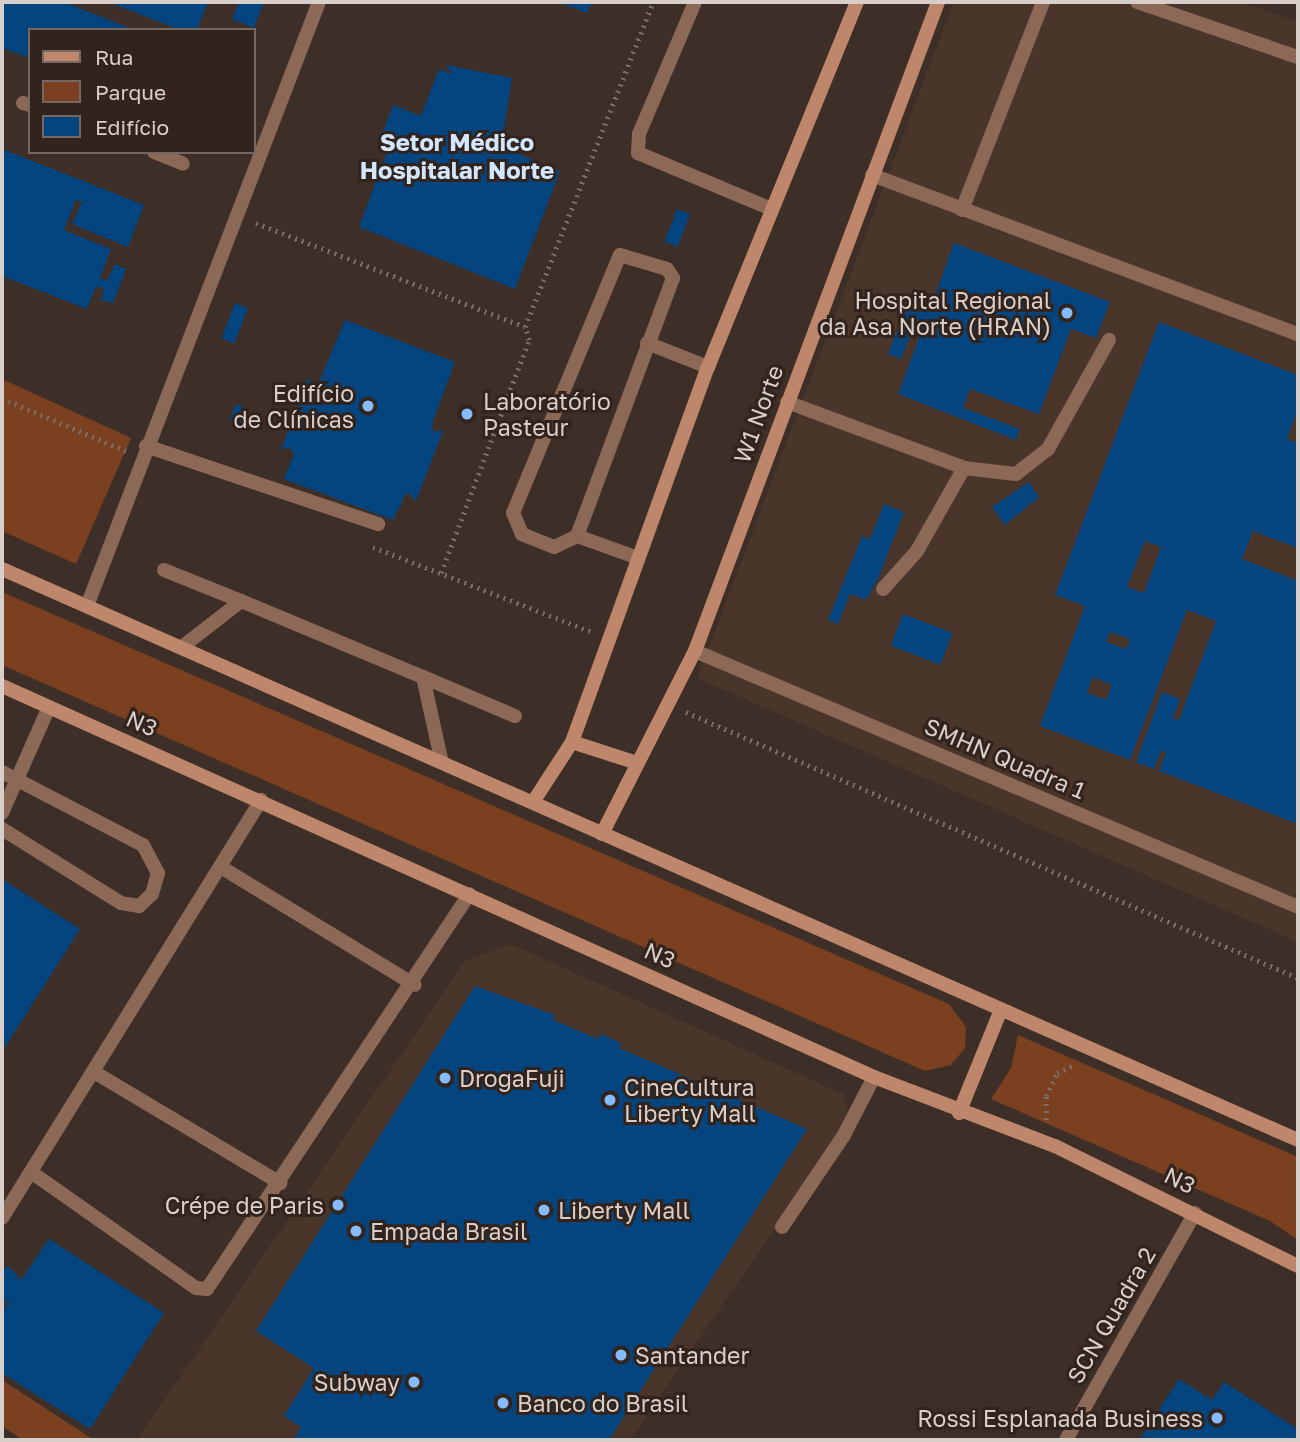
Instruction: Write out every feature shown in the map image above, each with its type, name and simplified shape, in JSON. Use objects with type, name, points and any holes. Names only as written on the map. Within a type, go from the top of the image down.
[{"type":"main road","points":[[535,799],[572,742],[708,367],[857,2]]},
{"type":"main road","name":"W1 Norte","points":[[602,834],[666,703],[695,651],[938,2]]},
{"type":"main road","points":[[2,569],[535,799],[602,834],[1000,1012],[1298,1140]]},
{"type":"main road","name":"N3","points":[[2,686],[873,1077],[959,1113],[1055,1146],[1298,1266]]},
{"type":"main road","points":[[572,742],[638,763]]},
{"type":"main road","points":[[959,1113],[1000,1012]]},
{"type":"street","points":[[87,606],[146,446],[319,2]]},
{"type":"street","points":[[695,2],[635,145],[641,158],[771,209]]},
{"type":"street","points":[[962,210],[1044,2]]},
{"type":"street","points":[[1137,2],[1298,57]]},
{"type":"street","points":[[159,154],[183,164]]},
{"type":"street","points":[[872,175],[1298,334]]},
{"type":"street","points":[[620,255],[671,273],[647,343],[577,536],[554,547],[533,541],[522,534],[513,513],[620,255]]},
{"type":"street","points":[[787,402],[964,468],[1016,474],[1048,449],[1108,340]]},
{"type":"street","points":[[647,343],[708,367]]},
{"type":"street","points":[[146,446],[378,524]]},
{"type":"street","points":[[883,589],[917,551],[964,468]]},
{"type":"street","points":[[577,536],[638,558]]},
{"type":"street","points":[[164,570],[515,716]]},
{"type":"street","points":[[182,647],[241,601]]},
{"type":"street","name":"SMHN Quadra 1","points":[[695,651],[1298,907]]},
{"type":"street","points":[[423,677],[441,759]]},
{"type":"street","points":[[2,813],[19,780],[49,707]]},
{"type":"street","points":[[2,772],[143,845],[158,873],[152,894],[139,906],[121,903],[2,829]]},
{"type":"street","points":[[2,1218],[224,869],[261,800]]},
{"type":"street","points":[[224,869],[415,985]]},
{"type":"street","points":[[31,1172],[201,1290],[280,1183],[415,985],[469,894]]},
{"type":"street","points":[[94,1072],[280,1183]]},
{"type":"street","points":[[782,1227],[844,1135],[873,1077]]},
{"type":"street","name":"SCN Quadra 2","points":[[1066,1440],[1195,1213]]},
{"type":"path","points":[[441,573],[529,340],[525,327],[653,2]]},
{"type":"path","points":[[261,211],[256,223],[525,327]]},
{"type":"path","points":[[666,703],[1298,978]]},
{"type":"path","points":[[1055,1146],[1044,1114],[1057,1073],[1105,1056]]},
{"type":"shaded area","name":"Hospital Regional da Asa Norte (HRAN)","points":[[954,2],[1242,2],[1298,22],[1298,942],[697,678]]},
{"type":"shaded area","name":"Liberty Mall","points":[[511,944],[843,1094],[848,1114],[832,1145],[630,1440],[137,1440],[465,961]]},
{"type":"green space","points":[[2,379],[131,438],[76,564],[2,531]]},
{"type":"green space","points":[[2,592],[949,1004],[966,1027],[965,1048],[951,1065],[925,1071],[2,665]]},
{"type":"green space","points":[[1018,1035],[1298,1157],[1298,1240],[1270,1221],[991,1099],[1011,1068]]},
{"type":"green space","points":[[2,1380],[94,1440],[23,1440],[2,1426]]},
{"type":"building","points":[[2,2],[64,2],[129,28],[28,28],[28,57],[2,48]]},
{"type":"building","points":[[108,2],[208,2],[198,28],[175,28]]},
{"type":"building","points":[[239,2],[264,2],[254,28],[232,19]]},
{"type":"building","points":[[558,2],[592,2],[587,13]]},
{"type":"building","points":[[446,65],[512,78],[501,147],[560,171],[515,289],[359,227],[393,136],[383,132],[393,105],[421,116],[439,69],[452,74]]},
{"type":"building","points":[[2,149],[144,205],[128,247],[72,224],[82,202],[76,200],[64,230],[111,249],[100,278],[107,281],[115,264],[126,269],[113,303],[101,300],[104,289],[96,286],[87,309],[2,276]]},
{"type":"building","points":[[677,209],[690,214],[678,247],[664,242]]},
{"type":"building","points":[[954,243],[1110,302],[1096,338],[1071,329],[1039,414],[970,389],[963,408],[1020,429],[1016,440],[898,394],[920,335],[912,331],[901,359],[888,354],[913,290],[934,298]]},
{"type":"building","points":[[235,303],[248,308],[234,343],[221,338]]},
{"type":"building","name":"Edifício de Clínicas","points":[[345,320],[455,362],[432,424],[433,431],[443,431],[416,501],[407,492],[393,520],[284,479],[294,454],[289,447],[281,450],[308,378],[317,387]]},
{"type":"building","points":[[1159,322],[1298,375],[1298,409],[1287,439],[1298,443],[1298,548],[1253,531],[1242,559],[1298,581],[1298,824],[1159,771],[1166,752],[1161,751],[1154,769],[1136,762],[1162,692],[1180,699],[1173,718],[1179,720],[1216,621],[1187,610],[1130,760],[1040,726],[1085,606],[1055,595]],"holes":[[[1145,541],[1161,547],[1144,593],[1127,587]],[[1110,632],[1130,639],[1126,649],[1106,642]],[[1093,677],[1112,685],[1106,700],[1087,693]]]},
{"type":"building","points":[[236,404],[248,409],[241,425],[229,420]]},
{"type":"building","points":[[1029,482],[1039,497],[1005,525],[992,507]]},
{"type":"building","points":[[884,504],[904,512],[878,579],[866,600],[850,594],[838,624],[828,620],[862,536],[870,539]]},
{"type":"building","points":[[903,614],[952,633],[940,665],[891,646]]},
{"type":"building","points":[[2,879],[80,929],[2,1052]]},
{"type":"building","name":"Liberty Mall","points":[[475,986],[555,1015],[553,1020],[598,1039],[601,1034],[621,1043],[619,1048],[807,1129],[609,1440],[293,1440],[301,1427],[284,1416],[314,1368],[256,1331]]},
{"type":"building","points":[[49,1239],[164,1313],[90,1429],[2,1373],[2,1313],[10,1299],[2,1304],[2,1271],[8,1266],[21,1280]]},
{"type":"building","name":"Rossi Esplanada Business","points":[[1179,1379],[1212,1400],[1224,1382],[1298,1429],[1298,1440],[1139,1440]]},
{"type":"place","name":"Hospital Regional da Asa Norte (HRAN)","points":[[1067,313]]},
{"type":"place","name":"Edifício de Clínicas","points":[[368,406]]},
{"type":"place","name":"Laboratório Pasteur","points":[[467,414]]},
{"type":"place","name":"DrogaFuji","points":[[445,1078]]},
{"type":"place","name":"CineCultura Liberty Mall","points":[[610,1100]]},
{"type":"place","name":"Crépe de Paris","points":[[338,1205]]},
{"type":"place","name":"Liberty Mall","points":[[544,1210]]},
{"type":"place","name":"Empada Brasil","points":[[356,1231]]},
{"type":"place","name":"Santander","points":[[621,1355]]},
{"type":"place","name":"Subway","points":[[414,1382]]},
{"type":"place","name":"Banco do Brasil","points":[[503,1403]]},
{"type":"place","name":"Rossi Esplanada Business","points":[[1217,1418]]},
{"type":"district","name":"Setor Médico Hospitalar Norte","points":[[457,156]]}]
